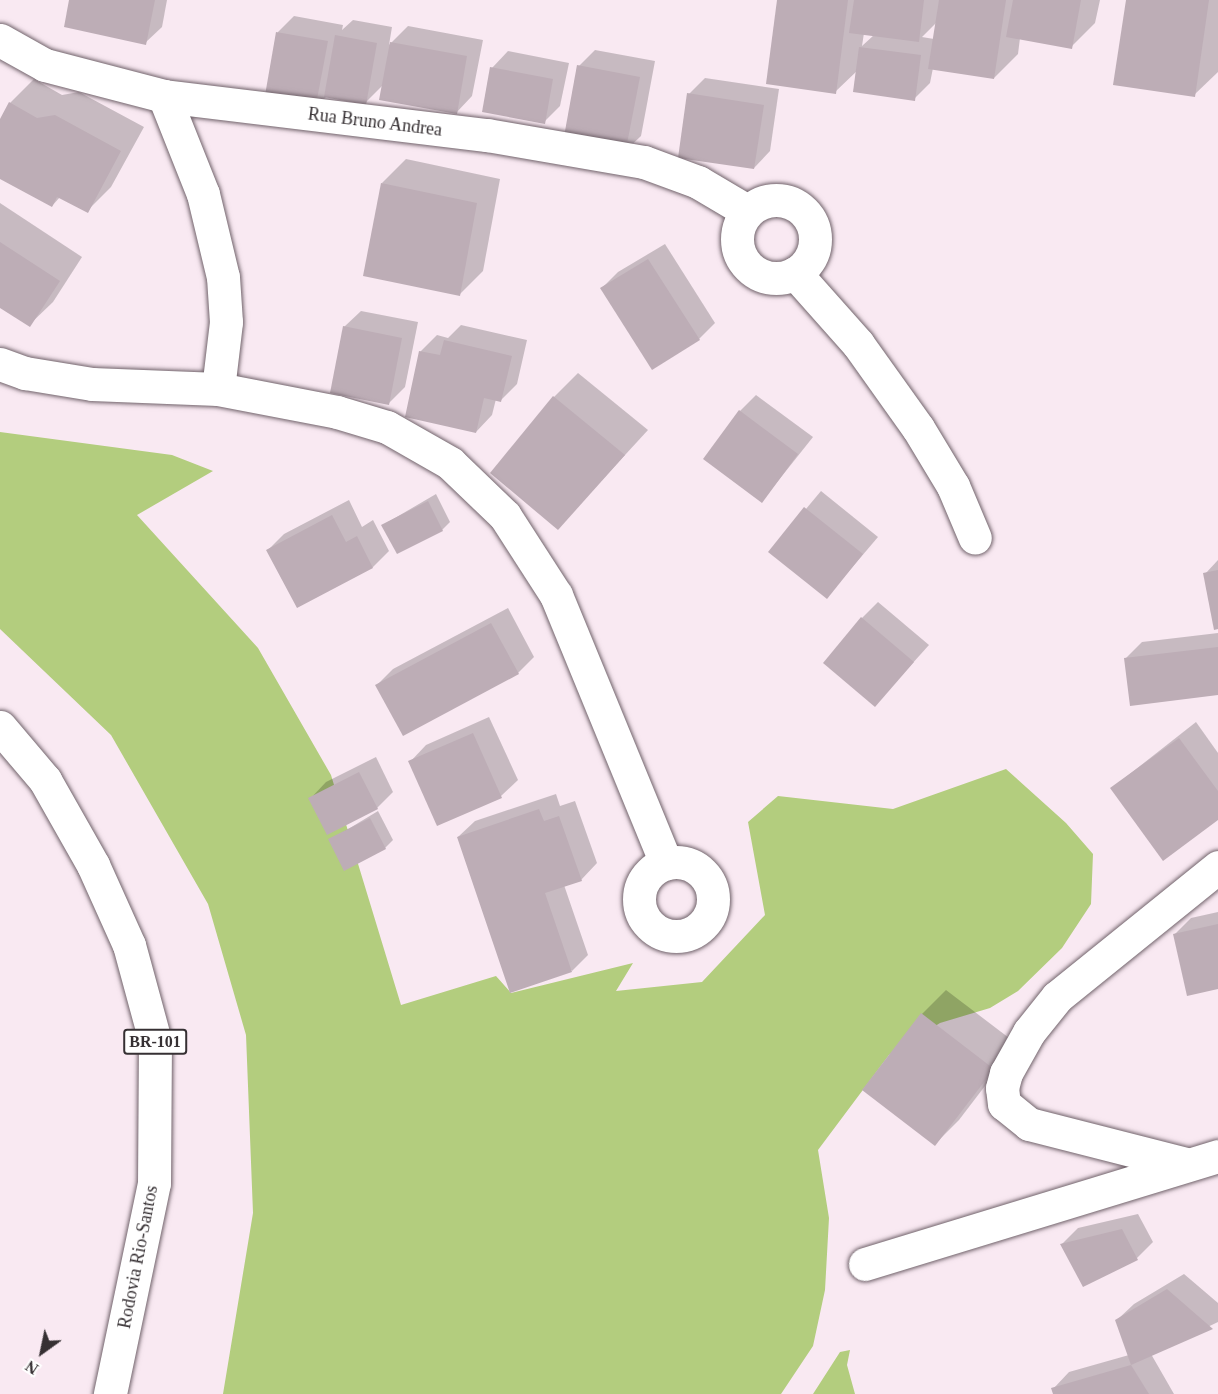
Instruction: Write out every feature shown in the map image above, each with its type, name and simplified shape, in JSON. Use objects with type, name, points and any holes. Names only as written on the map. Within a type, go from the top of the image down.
[{"type":"main road","name":"Rua Bruno Andrea","points":[[0,40],[45,65],[164,96],[487,135],[644,162],[698,182],[747,211]]},
{"type":"main road","points":[[164,96],[200,183],[223,277],[226,322],[218,389]]},
{"type":"main road","points":[[765,200],[786,201],[804,211],[814,229],[815,249],[805,268],[786,278],[765,278],[747,268],[737,250],[737,229],[747,211],[765,200]]},
{"type":"main road","points":[[795,273],[858,344],[918,428],[953,486],[975,538]]},
{"type":"main road","points":[[0,364],[25,373],[92,384],[218,389],[337,412],[387,428],[450,462],[505,516],[556,596],[666,863]]},
{"type":"main road","name":"Rodovia Rio-Santos","points":[[0,727],[45,780],[93,865],[129,945],[155,1041],[154,1183],[110,1394]]},
{"type":"main road","points":[[1186,1164],[1029,1124],[1004,1104],[1002,1088],[1006,1073],[1041,1014],[1218,867]]},
{"type":"main road","points":[[865,1264],[1218,1156]]},
{"type":"green space","points":[[0,432],[172,455],[213,471],[137,515],[258,648],[331,775],[401,1005],[496,976],[511,993],[633,963],[616,991],[702,982],[765,915],[748,822],[778,796],[893,809],[1006,769],[1066,823],[1093,854],[1091,904],[1062,948],[1018,991],[990,1008],[940,1023],[889,1055],[818,1150],[829,1218],[825,1290],[813,1346],[781,1394],[223,1394],[253,1213],[246,1035],[208,904],[111,735],[0,629]]},
{"type":"green space","points":[[850,1350],[847,1365],[855,1394],[813,1394],[840,1352]]},
{"type":"building","points":[[69,0],[155,0],[146,45],[64,27]]},
{"type":"building","points":[[777,0],[848,0],[836,94],[766,84]]},
{"type":"building","points":[[854,0],[924,0],[919,42],[849,33]]},
{"type":"building","points":[[939,0],[1006,0],[994,79],[928,69]]},
{"type":"building","points":[[1013,0],[1081,0],[1072,49],[1006,37]]},
{"type":"building","points":[[1126,0],[1209,0],[1195,97],[1113,85]]},
{"type":"building","points":[[276,32],[328,41],[315,110],[264,101]]},
{"type":"building","points":[[335,35],[377,43],[366,105],[324,97]]},
{"type":"building","points":[[390,42],[467,56],[457,114],[379,100]]},
{"type":"building","points":[[859,47],[921,55],[915,101],[853,92]]},
{"type":"building","points":[[577,65],[640,77],[625,154],[563,142]]},
{"type":"building","points":[[490,67],[553,79],[545,124],[482,112]]},
{"type":"building","points":[[687,93],[764,105],[754,169],[678,158]]},
{"type":"building","points":[[9,102],[37,118],[55,115],[121,151],[88,213],[57,197],[52,207],[0,179],[0,119]]},
{"type":"building","points":[[381,183],[477,203],[460,296],[363,276]]},
{"type":"building","points":[[0,242],[60,281],[30,327],[0,308]]},
{"type":"building","points":[[648,259],[700,340],[652,370],[600,288]]},
{"type":"building","points":[[343,326],[402,338],[389,405],[330,393]]},
{"type":"building","points":[[444,340],[512,356],[501,402],[484,398],[476,433],[405,417],[419,351],[440,355]]},
{"type":"building","points":[[553,396],[625,455],[558,530],[490,473]]},
{"type":"building","points":[[739,410],[798,454],[762,503],[703,459]]},
{"type":"building","points":[[428,501],[443,531],[397,554],[381,525]]},
{"type":"building","points":[[804,507],[863,554],[827,599],[768,552]]},
{"type":"building","points":[[332,515],[346,542],[357,536],[373,568],[297,608],[266,550]]},
{"type":"building","points":[[1218,570],[1218,629],[1214,630],[1203,573]]},
{"type":"building","points":[[861,617],[914,662],[875,707],[823,663]]},
{"type":"building","points":[[491,623],[519,674],[403,736],[375,685]]},
{"type":"building","points":[[1218,647],[1218,695],[1130,706],[1124,658]]},
{"type":"building","points":[[473,733],[502,798],[437,826],[408,761]]},
{"type":"building","points":[[1179,738],[1218,791],[1218,820],[1163,861],[1110,788]]},
{"type":"building","points":[[359,772],[378,809],[327,835],[308,798]]},
{"type":"building","points":[[539,809],[544,821],[559,816],[582,881],[545,893],[572,972],[510,993],[457,837]]},
{"type":"building","points":[[370,818],[386,849],[344,871],[328,839]]},
{"type":"building","points":[[1218,924],[1218,989],[1187,996],[1173,934]]},
{"type":"building","points":[[921,1013],[994,1069],[935,1146],[862,1090]]},
{"type":"building","points":[[1122,1229],[1138,1260],[1083,1287],[1060,1244]]},
{"type":"building","points":[[1167,1289],[1213,1329],[1131,1365],[1115,1320]]},
{"type":"building","points":[[1131,1365],[1149,1394],[1053,1394],[1051,1388]]}]
